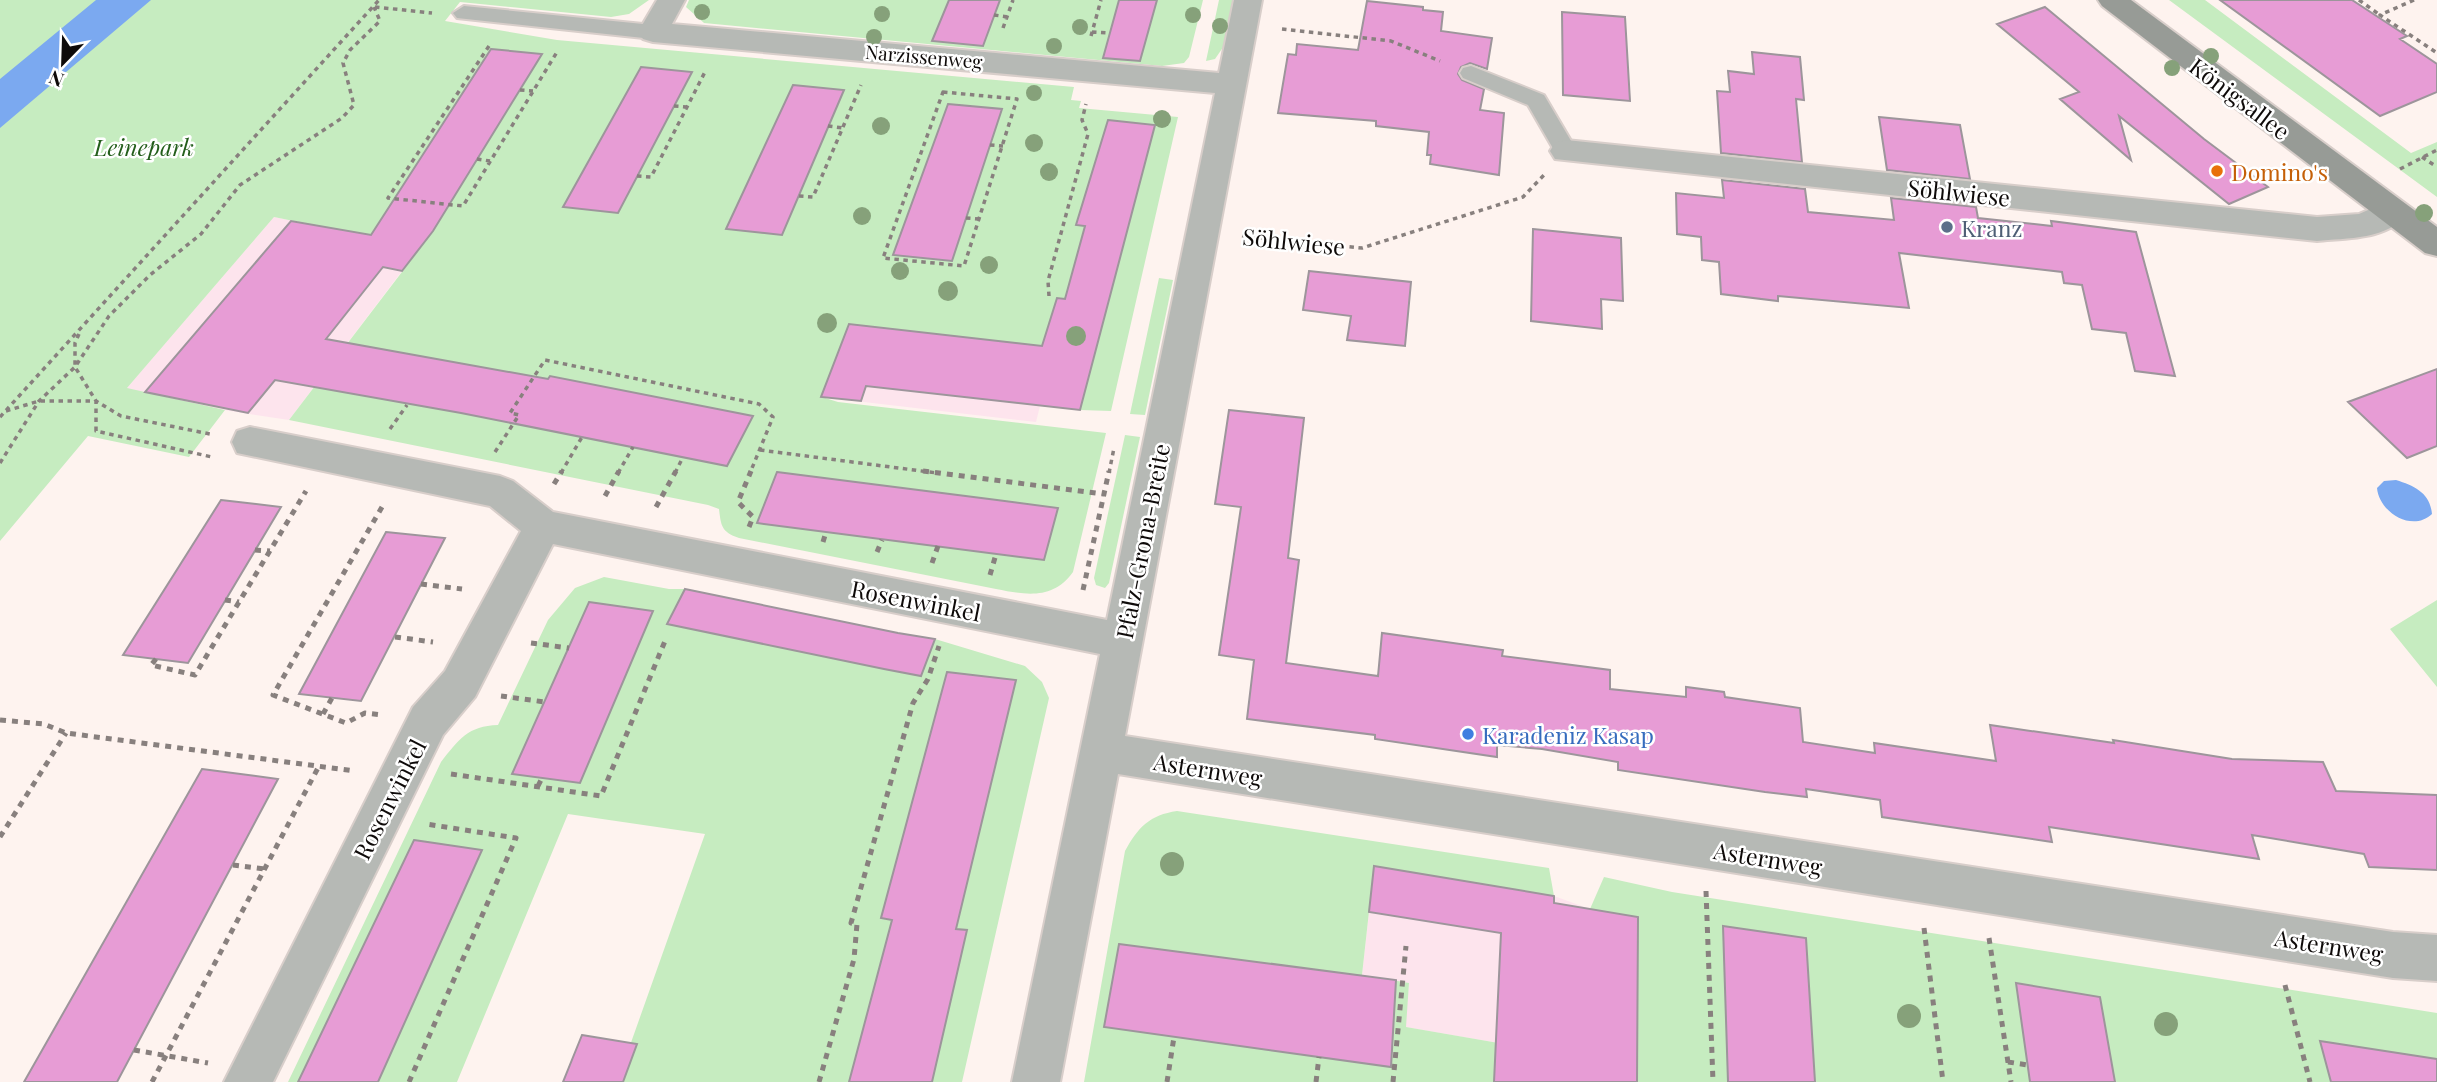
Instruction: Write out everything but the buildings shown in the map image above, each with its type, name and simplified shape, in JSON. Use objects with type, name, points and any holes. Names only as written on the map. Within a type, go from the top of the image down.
[{"type":"street","points":[[653,32],[671,0]]},
{"type":"street","name":"Pfalz-Grona-Breite","points":[[1036,1082],[1248,0]]},
{"type":"street","name":"Königsallee","points":[[2112,0],[2437,244]]},
{"type":"street","name":"Narzissenweg","points":[[653,32],[1232,84]]},
{"type":"street","name":"Söhlwiese","points":[[1566,150],[2316,229],[2364,225],[2391,212]]},
{"type":"street","name":"Rosenwinkel","points":[[250,442],[500,492],[553,526],[1123,641]]},
{"type":"street","name":"Rosenwinkel","points":[[250,1076],[428,721],[460,684],[553,526]]},
{"type":"street","name":"Asternweg","points":[[1101,752],[2273,937],[2393,955],[2437,958]]},
{"type":"lane","points":[[464,13],[653,32]]},
{"type":"lane","points":[[1471,74],[1536,100],[1566,150]]},
{"type":"path","points":[[0,417],[379,0]]},
{"type":"path","points":[[2359,0],[2437,52]]},
{"type":"path","points":[[2380,15],[2414,0]]},
{"type":"path","points":[[374,6],[450,15],[464,13]]},
{"type":"path","points":[[0,463],[39,401],[75,367],[109,316],[150,275],[201,234],[222,204],[240,185],[342,118],[354,106],[343,63],[350,50],[380,21],[374,6]]},
{"type":"path","points":[[995,15],[1007,17]]},
{"type":"path","points":[[519,19],[484,51],[388,198],[463,206],[574,24]]},
{"type":"path","points":[[1283,29],[1391,41],[1471,74]]},
{"type":"path","points":[[1092,32],[1109,33]]},
{"type":"path","points":[[637,176],[651,177],[722,38]]},
{"type":"path","points":[[799,196],[813,197],[875,51]]},
{"type":"path","points":[[1049,296],[1048,281],[1088,134],[1082,120],[1090,86],[1081,70]]},
{"type":"path","points":[[520,90],[533,91]]},
{"type":"path","points":[[943,92],[1017,99],[1003,146],[964,266],[883,258],[943,92]]},
{"type":"path","points":[[674,106],[687,107]]},
{"type":"path","points":[[828,126],[843,128]]},
{"type":"path","points":[[990,145],[1003,146]]},
{"type":"path","name":"Söhlwiese","points":[[1203,229],[1248,238],[1362,248],[1523,197],[1566,150]]},
{"type":"path","points":[[2394,173],[2437,150]]},
{"type":"path","points":[[2422,157],[2437,167]]},
{"type":"path","points":[[477,159],[490,161]]},
{"type":"path","points":[[966,218],[979,219]]},
{"type":"path","points":[[80,330],[75,343],[75,367],[96,401],[121,416],[250,442]]},
{"type":"path","points":[[472,486],[519,415],[510,414],[545,360],[760,404],[773,417],[738,502],[753,517],[733,563]]},
{"type":"path","points":[[5,411],[39,401],[96,401]]},
{"type":"path","points":[[96,401],[96,431],[231,461],[250,442]]},
{"type":"path","points":[[553,526],[582,438]]},
{"type":"path","points":[[553,526],[633,447]]},
{"type":"path","points":[[760,450],[1104,494]]},
{"type":"path","points":[[156,659],[151,665],[195,675],[326,457]]},
{"type":"path","points":[[635,544],[683,457]]},
{"type":"path","points":[[402,472],[273,695],[346,723],[365,713],[428,721]]},
{"type":"path","points":[[255,550],[270,551]]},
{"type":"path","points":[[225,600],[239,602]]},
{"type":"path","points":[[820,1082],[854,959],[857,924],[850,923],[913,703],[928,679],[952,607]]},
{"type":"path","points":[[0,720],[44,724],[66,733],[318,766],[538,786],[601,796],[665,641]]},
{"type":"path","points":[[323,714],[332,698]]},
{"type":"path","points":[[1,834],[66,733]]},
{"type":"path","points":[[152,1082],[318,766]]},
{"type":"path","points":[[538,786],[542,778]]},
{"type":"path","points":[[380,817],[516,838],[409,1082]]},
{"type":"path","points":[[1704,848],[1713,1082]]},
{"type":"path","points":[[233,865],[264,869]]},
{"type":"path","points":[[1919,882],[1943,1082]]},
{"type":"path","points":[[1982,892],[2011,1082]]},
{"type":"path","points":[[2273,937],[2310,1082]]},
{"type":"path","points":[[1393,1082],[1406,946]]},
{"type":"path","points":[[1167,1082],[1174,1037]]},
{"type":"path","points":[[134,1050],[250,1076]]},
{"type":"path","points":[[1316,1082],[1319,1057]]},
{"type":"path","points":[[2008,1062],[2028,1065]]},
{"type":"shaded area","points":[[274,217],[421,246],[289,420],[230,411],[126,389]]},
{"type":"shaded area","points":[[849,324],[1094,352],[1080,410],[1040,406],[1036,422],[821,397]]},
{"type":"shaded area","points":[[1374,866],[1554,896],[1590,909],[1638,917],[1637,1067],[1405,1027],[1409,984],[1362,976]]},
{"type":"green space","name":"Leinepark","points":[[0,0],[649,0],[629,14],[611,17],[460,2],[445,21],[557,40],[1074,87],[1071,100],[1081,101],[1079,108],[1178,117],[1111,411],[1080,410],[1094,353],[849,324],[822,397],[838,402],[1106,433],[1073,572],[1065,581],[1048,591],[1028,594],[996,589],[739,538],[723,527],[719,509],[708,505],[289,420],[421,247],[274,217],[127,388],[225,410],[189,457],[88,436],[0,541]]},
{"type":"green space","points":[[689,0],[1203,0],[1189,57],[1184,63],[1162,66],[704,23],[686,7]]},
{"type":"green space","points":[[1219,0],[1234,0],[1226,43],[1215,59],[1206,61]]},
{"type":"green space","points":[[2169,0],[2205,0],[2411,153],[2437,142],[2437,197]]},
{"type":"green space","points":[[1159,278],[1173,280],[1145,415],[1130,414]]},
{"type":"green space","points":[[1125,435],[1140,437],[1109,583],[1105,588],[1096,585],[1094,578]]},
{"type":"green space","points":[[604,577],[669,589],[685,589],[668,624],[921,676],[935,639],[1025,666],[1042,682],[1049,698],[962,1082],[617,1082],[705,834],[568,814],[457,1082],[288,1082],[441,762],[465,735],[479,728],[498,725],[548,620],[575,588]]},
{"type":"green space","points":[[2437,600],[2437,687],[2390,629]]},
{"type":"green space","points":[[1177,811],[1549,868],[1554,896],[1374,866],[1362,975],[1409,983],[1406,1027],[1637,1067],[1638,917],[1590,909],[1604,877],[1672,892],[2437,1013],[2437,1082],[1084,1082],[1125,851],[1135,835],[1152,819]]},
{"type":"water","points":[[96,0],[151,0],[0,128],[0,79]]},
{"type":"water","points":[[2396,480],[2420,491],[2428,501],[2432,514],[2415,521],[2406,520],[2390,512],[2379,497],[2377,488],[2384,481]]},
{"type":"place","name":"Domino's","points":[[2217,171]]},
{"type":"place","name":"Kranz","points":[[1947,227]]},
{"type":"place","name":"Karadeniz Kasap","points":[[1468,734]]}]
